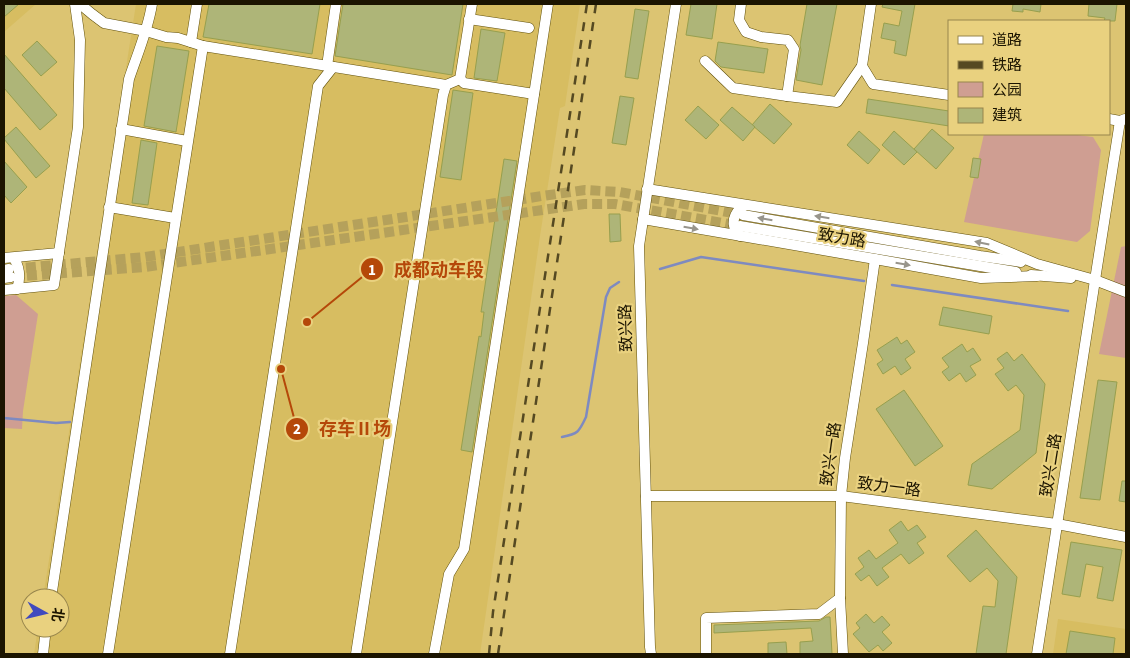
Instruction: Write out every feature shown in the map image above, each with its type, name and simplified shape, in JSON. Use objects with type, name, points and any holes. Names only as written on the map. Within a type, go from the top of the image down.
[{"type":"street","points":[[4,290],[54,285],[78,126],[80,40],[75,4]]},
{"type":"street","points":[[80,4],[104,22],[192,42],[202,46],[446,84],[460,79]]},
{"type":"street","points":[[52,588],[129,79],[146,31],[152,4]]},
{"type":"street","points":[[192,42],[197,4]]},
{"type":"street","points":[[230,654],[318,86],[330,66],[336,4]]},
{"type":"street","points":[[460,79],[472,4]]},
{"type":"street","points":[[434,654],[449,574],[464,550],[548,4]]},
{"type":"street","name":"致兴路","points":[[652,654],[650,648],[639,246],[676,4]]},
{"type":"street","points":[[741,4],[739,20],[746,32],[762,37],[788,40],[794,49],[787,96]]},
{"type":"street","points":[[705,61],[733,88],[837,102],[862,66],[871,4]]},
{"type":"street","points":[[469,19],[529,28]]},
{"type":"street","points":[[108,654],[202,46]]},
{"type":"street","points":[[862,66],[873,84],[948,95]]},
{"type":"street","points":[[460,79],[464,83],[534,94]]},
{"type":"street","points":[[356,654],[446,84]]},
{"type":"street","points":[[1110,120],[1123,120]]},
{"type":"street","name":"致兴二路","points":[[1037,654],[1094,280],[1123,120]]},
{"type":"street","points":[[121,129],[187,141]]},
{"type":"street","name":"致力路","points":[[647,189],[980,256],[1037,264],[1094,280],[1126,292]]},
{"type":"street","points":[[109,207],[175,218]]},
{"type":"street","points":[[740,231],[735,232],[733,227],[734,219],[736,212],[744,210]]},
{"type":"street","name":"致力路","points":[[643,220],[740,231],[1037,276],[1094,280]]},
{"type":"street","name":"致力路","points":[[740,231],[875,259],[981,278],[1037,276]]},
{"type":"street","points":[[9,258],[59,254]]},
{"type":"street","points":[[9,258],[17,264],[20,273],[17,289]]},
{"type":"street","name":"致兴一路","points":[[843,654],[840,598],[841,496],[844,458],[875,259]]},
{"type":"street","name":"致力一路","points":[[646,496],[841,496],[1057,524],[1126,538]]},
{"type":"street","points":[[706,654],[706,618],[819,614],[840,598]]},
{"type":"street","points":[[42,654],[44,638]]},
{"type":"shaded area","points":[[4,4],[36,4],[4,32]]},
{"type":"shaded area","points":[[136,4],[580,4],[565,106],[560,108],[540,236],[480,654],[34,654],[36,638],[70,638],[70,588],[45,588]]},
{"type":"shaded area","points":[[1058,619],[1126,629],[1126,654],[1053,654]]},
{"type":"green space","points":[[984,135],[1078,135],[1093,137],[1101,150],[1090,231],[1077,242],[964,222]]},
{"type":"green space","points":[[1126,246],[1126,358],[1099,354],[1121,247]]},
{"type":"green space","points":[[16,295],[38,314],[22,429],[4,428],[4,296]]},
{"type":"building","points":[[4,4],[19,4],[4,17]]},
{"type":"building","points":[[209,4],[320,4],[312,54],[203,37]]},
{"type":"building","points":[[343,4],[463,4],[452,75],[335,56]]},
{"type":"building","points":[[691,4],[717,4],[712,39],[686,35]]},
{"type":"building","points":[[807,4],[837,4],[822,85],[796,80]]},
{"type":"building","points":[[883,4],[915,4],[906,56],[894,53],[896,41],[881,38],[884,23],[899,26],[902,11],[882,7]]},
{"type":"building","points":[[1013,4],[1041,4],[1040,12],[1023,9],[1023,12],[1012,11]]},
{"type":"building","points":[[1089,4],[1117,4],[1115,21],[1088,16]]},
{"type":"building","points":[[635,9],[649,11],[638,79],[625,77]]},
{"type":"building","points":[[481,29],[505,33],[497,81],[474,78]]},
{"type":"building","points":[[37,41],[57,62],[41,76],[22,55]]},
{"type":"building","points":[[718,42],[768,49],[764,73],[721,67],[715,61]]},
{"type":"building","points":[[157,46],[189,51],[176,132],[144,126]]},
{"type":"building","points":[[4,54],[57,115],[40,130],[4,88]]},
{"type":"building","points":[[453,90],[473,93],[461,180],[440,177]]},
{"type":"building","points":[[620,96],[634,98],[626,145],[612,143]]},
{"type":"building","points":[[868,99],[948,111],[948,126],[866,113]]},
{"type":"building","points":[[770,104],[792,124],[774,144],[752,125]]},
{"type":"building","points":[[698,106],[719,125],[706,139],[685,120]]},
{"type":"building","points":[[732,107],[755,127],[743,141],[720,120]]},
{"type":"building","points":[[16,127],[50,166],[36,178],[4,139]]},
{"type":"building","points":[[932,129],[954,148],[936,169],[914,149]]},
{"type":"building","points":[[859,131],[880,150],[868,164],[847,145]]},
{"type":"building","points":[[894,131],[917,152],[904,165],[882,145]]},
{"type":"building","points":[[141,140],[157,143],[148,205],[132,203]]},
{"type":"building","points":[[973,158],[981,159],[978,178],[970,177]]},
{"type":"building","points":[[504,159],[517,161],[472,452],[461,450],[479,336],[481,337],[484,312],[481,312]]},
{"type":"building","points":[[4,161],[27,187],[11,203],[4,195]]},
{"type":"building","points":[[609,214],[620,214],[621,241],[610,242]]},
{"type":"building","points":[[943,307],[992,316],[989,334],[939,325]]},
{"type":"building","points":[[897,337],[901,344],[907,340],[915,352],[905,359],[911,368],[901,375],[895,366],[883,374],[877,364],[883,360],[877,350]]},
{"type":"building","points":[[962,344],[967,352],[973,348],[981,360],[970,366],[976,375],[966,382],[960,373],[949,381],[942,372],[949,367],[942,358]]},
{"type":"building","points":[[1007,352],[1014,361],[1022,354],[1045,384],[1036,453],[992,489],[968,485],[972,464],[1020,430],[1024,395],[1016,385],[1008,391],[995,374],[1004,368],[997,359]]},
{"type":"building","points":[[1098,380],[1117,382],[1100,500],[1080,498]]},
{"type":"building","points":[[904,390],[943,446],[915,466],[876,409]]},
{"type":"building","points":[[1122,481],[1126,481],[1126,502],[1119,501]]},
{"type":"building","points":[[901,521],[908,531],[917,525],[926,537],[917,543],[924,553],[909,564],[901,554],[882,568],[889,577],[877,586],[869,575],[861,581],[855,574],[864,567],[858,558],[869,550],[876,559],[898,543],[889,530]]},
{"type":"building","points":[[976,530],[1017,577],[1006,654],[976,654],[983,606],[995,607],[998,581],[987,568],[970,582],[947,556]]},
{"type":"building","points":[[1071,542],[1122,550],[1113,601],[1097,598],[1103,567],[1086,564],[1080,597],[1062,594]]},
{"type":"building","points":[[866,614],[874,623],[882,616],[890,625],[882,632],[892,643],[883,651],[878,645],[869,652],[853,634],[860,628],[856,623]]},
{"type":"building","points":[[830,617],[832,654],[800,654],[800,642],[813,641],[811,628],[714,633],[714,625],[819,621]]},
{"type":"building","points":[[1070,631],[1115,638],[1113,654],[1066,654]]},
{"type":"building","points":[[786,642],[787,654],[768,654],[768,643]]},
{"type":"waterway","points":[[660,269],[701,257],[864,281]]},
{"type":"waterway","points":[[562,437],[577,432],[586,417],[606,297],[610,288],[619,282]]},
{"type":"waterway","points":[[892,285],[1068,311]]},
{"type":"waterway","points":[[4,418],[56,423],[70,422]]},
{"type":"tunnel","points":[[11,269],[145,257],[585,190],[620,192],[743,215]]},
{"type":"tunnel","points":[[12,277],[145,267],[584,204],[615,204],[740,226]]},
{"type":"railway","points":[[489,654],[493,612],[587,4]]},
{"type":"railway","points":[[498,654],[596,4]]},
{"type":"place","name":"成都动车段","points":[[307,322]]},
{"type":"place","name":"存车Ⅱ场","points":[[281,369]]}]
